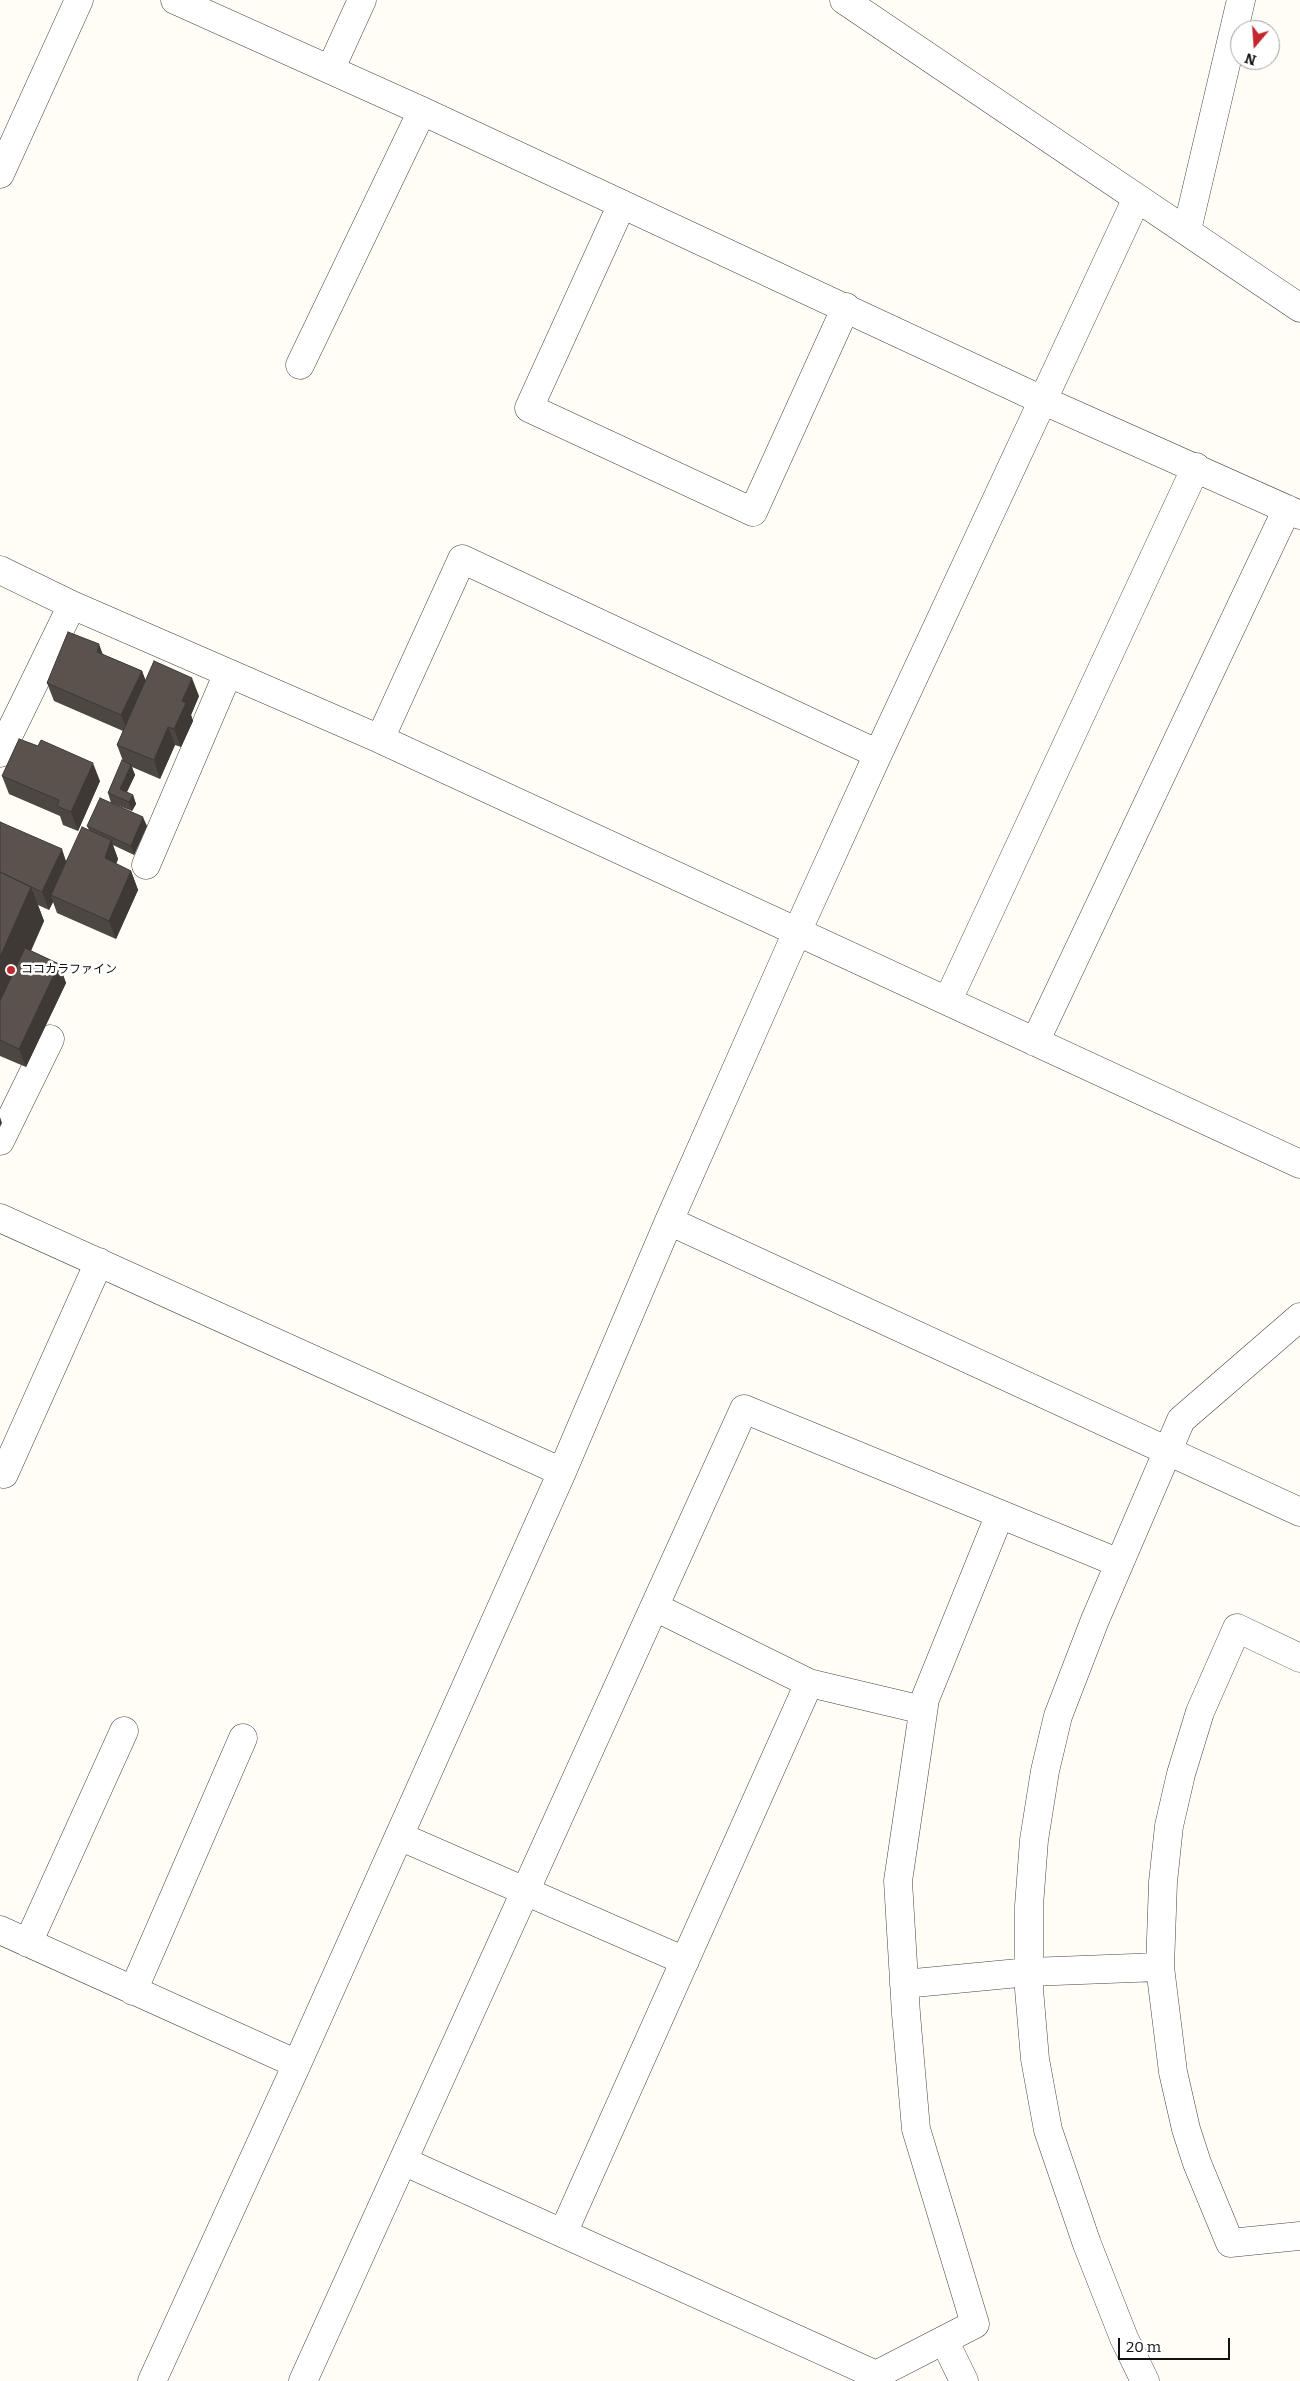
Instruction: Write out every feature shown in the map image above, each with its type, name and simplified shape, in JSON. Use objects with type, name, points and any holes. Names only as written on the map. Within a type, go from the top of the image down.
[{"type":"street","points":[[3,158],[79,0]]},
{"type":"street","points":[[175,0],[331,68],[1042,400],[1294,512],[1035,1042]]},
{"type":"street","points":[[331,68],[362,0]]},
{"type":"street","points":[[844,0],[1300,308]]},
{"type":"street","points":[[1187,230],[1241,0]]},
{"type":"street","points":[[300,365],[422,110]]},
{"type":"street","points":[[152,2381],[298,2064],[562,1472],[669,1221],[797,932],[1137,198]]},
{"type":"street","points":[[622,204],[529,408],[753,512],[846,307]]},
{"type":"street","points":[[948,1000],[1196,467]]},
{"type":"street","points":[[380,739],[462,559],[878,754]]},
{"type":"street","points":[[0,570],[72,605],[380,739],[1300,1164]]},
{"type":"street","points":[[0,753],[72,605]]},
{"type":"street","points":[[146,865],[228,672]]},
{"type":"street","points":[[0,1141],[50,1039]]},
{"type":"street","points":[[0,1218],[562,1472]]},
{"type":"street","points":[[669,1221],[1300,1512]]},
{"type":"street","points":[[4,1474],[99,1262]]},
{"type":"street","points":[[1145,2381],[1124,2338],[1087,2244],[1048,2130],[1035,2059],[1029,1972],[1034,1840],[1045,1771],[1058,1716],[1119,1562],[1181,1420],[1300,1317]]},
{"type":"street","points":[[313,2378],[403,2161],[744,1409],[1119,1562]]},
{"type":"street","points":[[403,2161],[876,2375],[975,2324],[916,2129],[898,1881],[924,1699],[1000,1514]]},
{"type":"street","points":[[654,1607],[809,1684],[923,1710]]},
{"type":"street","points":[[1300,1658],[1236,1628],[1200,1712],[1168,1826],[1163,1882],[1160,1967],[1174,2072],[1186,2129],[1197,2164],[1230,2243],[1300,2236]]},
{"type":"street","points":[[563,2233],[809,1684]]},
{"type":"street","points":[[28,1943],[124,1731]]},
{"type":"street","points":[[133,1991],[243,1738]]},
{"type":"street","points":[[399,1836],[526,1889],[685,1961]]},
{"type":"street","points":[[0,1930],[298,2064]]},
{"type":"street","points":[[904,1984],[1029,1972],[1160,1967]]},
{"type":"street","points":[[944,2340],[964,2381]]},
{"type":"building","points":[[68,632],[99,644],[97,652],[142,671],[121,715],[47,683]]},
{"type":"building","points":[[154,661],[192,678],[182,701],[186,703],[174,729],[168,727],[154,760],[117,745]]},
{"type":"building","points":[[19,739],[38,746],[41,740],[93,763],[71,812],[57,806],[59,800],[2,776]]},
{"type":"building","points":[[122,760],[131,765],[120,789],[133,795],[129,802],[108,793]]},
{"type":"building","points":[[100,798],[143,817],[131,846],[87,826]]},
{"type":"building","points":[[0,822],[62,849],[42,892],[0,872]]},
{"type":"building","points":[[82,827],[111,840],[105,858],[131,871],[109,921],[51,895]]},
{"type":"building","points":[[0,872],[31,887],[0,957]]},
{"type":"building","points":[[25,948],[59,964],[19,1049],[0,1040],[0,1001]]},
{"type":"place","name":"ココカラファイン","points":[[11,970]]}]
